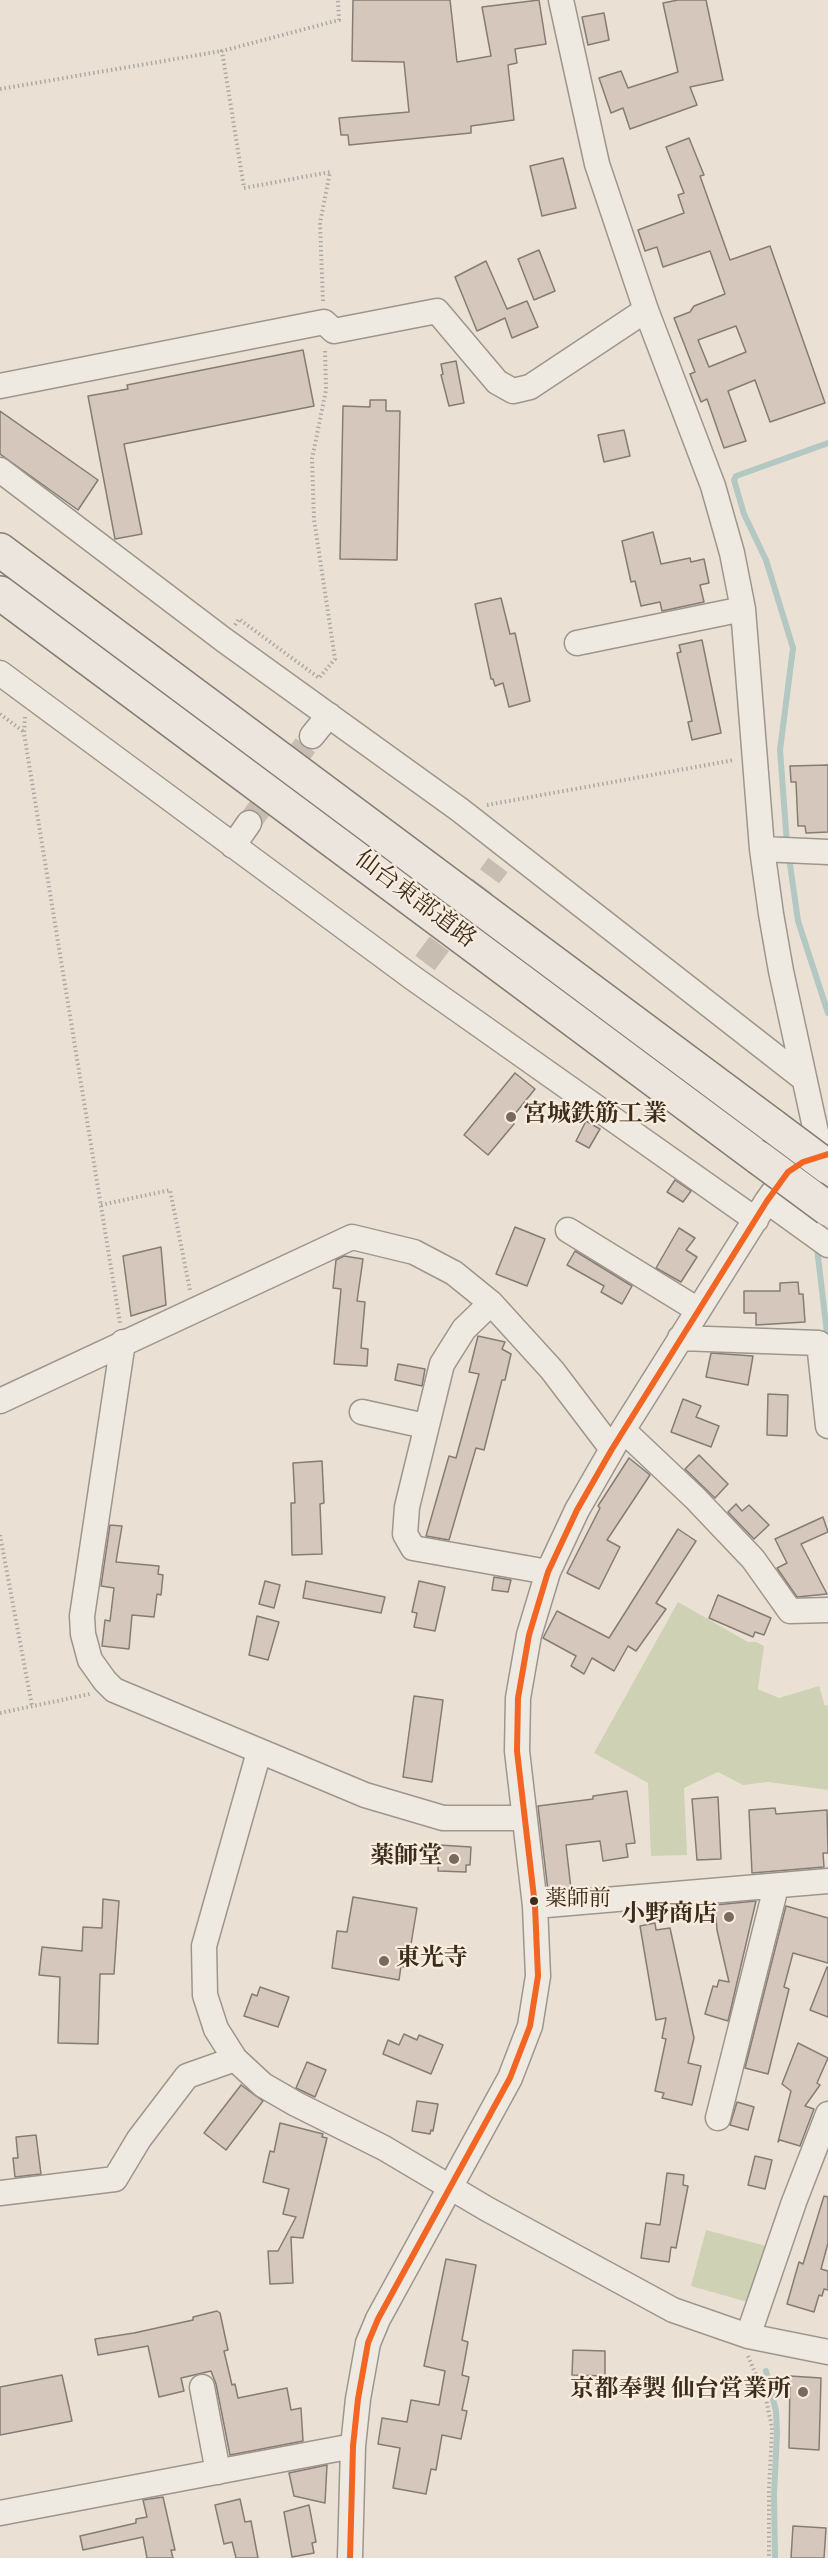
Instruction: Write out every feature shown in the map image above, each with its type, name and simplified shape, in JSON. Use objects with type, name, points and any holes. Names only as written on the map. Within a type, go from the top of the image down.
[{"type":"highway","name":"仙台東部道路","points":[[0,550],[773,1126],[826,1159]]},
{"type":"highway","name":"仙台東部道路","points":[[0,593],[828,1209]]},
{"type":"street","points":[[350,2558],[353,2446],[358,2399],[368,2343],[378,2319],[449,2186],[510,2078],[530,2026],[538,1976],[535,1906],[518,1751],[518,1698],[529,1635],[548,1572],[577,1510],[617,1439],[762,1210],[788,1172],[803,1162],[826,1159],[803,1078],[781,971],[780,850],[756,756],[743,609],[732,553],[713,486],[646,310],[597,164],[561,0]]},
{"type":"street","points":[[0,387],[324,322],[334,331],[437,311],[497,382],[513,391],[530,387],[646,310]]},
{"type":"street","points":[[0,470],[224,640],[460,810],[503,858],[803,1078]]},
{"type":"street","points":[[577,643],[743,609]]},
{"type":"street","points":[[0,673],[233,846],[419,970],[762,1210],[828,1245]]},
{"type":"street","points":[[312,736],[328,715]]},
{"type":"street","points":[[233,846],[249,823]]},
{"type":"street","points":[[780,850],[828,852]]},
{"type":"street","points":[[568,1230],[698,1310]]},
{"type":"street","points":[[0,1401],[194,1308],[352,1237],[414,1252],[454,1273],[491,1303],[617,1439],[695,1498],[753,1559],[790,1611],[828,1610]]},
{"type":"street","points":[[491,1303],[464,1329],[442,1364],[406,1508],[405,1534],[413,1548],[548,1572]]},
{"type":"street","points":[[680,1338],[819,1343],[828,1425]]},
{"type":"street","points":[[123,1342],[82,1616],[90,1660],[114,1689],[365,1795],[443,1818],[524,1818]]},
{"type":"street","points":[[362,1412],[425,1426]]},
{"type":"street","points":[[259,1752],[204,1946],[205,1995],[216,2029],[235,2059],[263,2085],[384,2148],[664,2306],[712,2326],[748,2336],[828,2352]]},
{"type":"street","points":[[535,1906],[828,1881]]},
{"type":"street","points":[[718,2118],[776,1887]]},
{"type":"street","points":[[0,2193],[114,2179],[139,2139],[187,2076],[235,2059]]},
{"type":"street","points":[[748,2336],[794,2202],[828,2114]]},
{"type":"street","points":[[202,2387],[218,2472]]},
{"type":"street","points":[[0,2513],[353,2446]]},
{"type":"path","points":[[0,90],[222,51]]},
{"type":"path","points":[[26,693],[24,733],[123,1342]]},
{"type":"path","points":[[0,714],[24,733]]},
{"type":"path","points":[[460,810],[756,756]]},
{"type":"path","points":[[101,1205],[170,1190],[194,1308]]},
{"type":"path","points":[[0,1535],[32,1706]]},
{"type":"path","points":[[0,1713],[114,1689]]},
{"type":"path","points":[[748,2336],[749,2362],[766,2399],[772,2428],[769,2490],[770,2558]]},
{"type":"green space","points":[[678,1602],[748,1642],[756,1642],[764,1646],[758,1689],[779,1698],[819,1686],[825,1706],[828,1705],[828,1790],[768,1782],[743,1785],[718,1772],[684,1788],[687,1855],[651,1856],[648,1783],[594,1753]]},
{"type":"green space","points":[[706,2230],[766,2246],[751,2303],[691,2286]]},
{"type":"building","points":[[353,0],[450,0],[457,62],[491,56],[482,7],[539,0],[546,44],[515,49],[517,63],[508,65],[514,120],[471,126],[471,133],[349,145],[348,135],[341,135],[339,118],[409,112],[404,62],[352,61]]},
{"type":"building","points":[[678,0],[706,0],[723,80],[690,87],[697,105],[630,129],[623,108],[611,113],[599,78],[621,71],[628,88],[678,72],[663,3]]},
{"type":"building","points":[[604,13],[609,40],[588,45],[582,17]]},
{"type":"building","points":[[689,138],[704,175],[700,176],[730,260],[770,246],[825,403],[770,422],[755,380],[728,391],[746,441],[724,448],[707,399],[701,402],[690,374],[695,372],[674,318],[690,312],[694,306],[725,294],[710,251],[663,267],[657,247],[645,251],[638,230],[684,213],[678,195],[684,193],[666,147]],"holes":[[[736,326],[746,352],[709,367],[698,340]]]},
{"type":"building","points":[[563,158],[576,208],[542,216],[530,166]]},
{"type":"building","points":[[539,250],[555,291],[534,300],[518,259]]},
{"type":"building","points":[[486,261],[507,309],[527,301],[538,327],[512,338],[505,318],[477,331],[455,277]]},
{"type":"building","points":[[303,350],[314,406],[124,444],[142,534],[115,539],[88,396],[128,389],[127,385]]},
{"type":"building","points":[[456,361],[464,403],[449,406],[441,375],[443,374],[441,364]]},
{"type":"building","points":[[370,400],[386,400],[386,411],[400,411],[397,560],[340,559],[343,406],[370,407]]},
{"type":"building","points":[[0,411],[98,480],[78,510],[0,454]]},
{"type":"building","points":[[624,430],[630,456],[604,462],[598,435]]},
{"type":"building","points":[[653,532],[661,564],[690,558],[691,562],[704,559],[709,583],[700,585],[704,602],[662,611],[660,602],[641,606],[635,581],[631,582],[622,541]]},
{"type":"building","points":[[501,598],[510,634],[515,633],[530,701],[509,707],[503,683],[495,686],[491,679],[475,604]]},
{"type":"building","points":[[702,640],[721,733],[692,740],[688,722],[692,721],[677,653],[681,652],[679,645]]},
{"type":"building","points":[[828,765],[828,832],[806,833],[805,826],[798,826],[796,782],[791,782],[790,766]]},
{"type":"building","points":[[515,1073],[535,1089],[510,1120],[514,1124],[488,1155],[464,1135]]},
{"type":"building","points":[[586,1121],[600,1129],[589,1148],[576,1141]]},
{"type":"building","points":[[675,1180],[691,1191],[683,1202],[667,1192]]},
{"type":"building","points":[[515,1227],[545,1239],[527,1286],[496,1274]]},
{"type":"building","points":[[679,1228],[695,1238],[686,1250],[697,1257],[681,1282],[656,1268]]},
{"type":"building","points":[[161,1247],[166,1305],[131,1316],[123,1256]]},
{"type":"building","points":[[575,1251],[632,1286],[622,1304],[601,1292],[604,1286],[567,1265]]},
{"type":"building","points":[[344,1256],[363,1259],[357,1301],[365,1302],[361,1348],[368,1349],[367,1366],[334,1364],[341,1289],[333,1288],[336,1260]]},
{"type":"building","points":[[798,1282],[799,1294],[803,1294],[805,1322],[756,1325],[756,1313],[744,1313],[744,1291],[780,1291],[780,1283]]},
{"type":"building","points":[[478,1336],[505,1342],[502,1349],[511,1354],[505,1380],[502,1380],[484,1450],[476,1448],[449,1540],[426,1536],[449,1456],[456,1458],[479,1374],[469,1372]]},
{"type":"building","points":[[711,1353],[753,1356],[748,1385],[706,1377]]},
{"type":"building","points":[[398,1364],[425,1369],[422,1386],[395,1380]]},
{"type":"building","points":[[768,1394],[788,1395],[787,1436],[767,1435]]},
{"type":"building","points":[[683,1399],[701,1406],[696,1417],[719,1426],[711,1447],[671,1432]]},
{"type":"building","points":[[699,1455],[728,1484],[715,1498],[685,1469]]},
{"type":"building","points":[[629,1458],[650,1475],[607,1540],[620,1547],[599,1589],[567,1573],[600,1508],[598,1506]]},
{"type":"building","points":[[322,1461],[324,1503],[320,1504],[322,1554],[292,1555],[291,1503],[295,1503],[293,1463]]},
{"type":"building","points":[[736,1504],[742,1511],[749,1505],[769,1525],[754,1539],[728,1512]]},
{"type":"building","points":[[823,1517],[828,1532],[801,1544],[827,1594],[797,1597],[777,1568],[787,1563],[775,1539]]},
{"type":"building","points":[[110,1525],[122,1526],[116,1562],[159,1566],[158,1574],[163,1575],[161,1595],[157,1594],[154,1617],[132,1615],[129,1649],[102,1646],[105,1620],[110,1621],[114,1588],[101,1586]]},
{"type":"building","points":[[678,1529],[696,1541],[656,1603],[666,1609],[636,1651],[628,1646],[614,1671],[592,1658],[584,1674],[571,1666],[576,1656],[543,1638],[557,1611],[609,1638]]},
{"type":"building","points":[[494,1577],[511,1580],[508,1592],[492,1590]]},
{"type":"building","points":[[265,1581],[280,1585],[274,1608],[259,1604]]},
{"type":"building","points":[[306,1581],[385,1597],[381,1613],[303,1598]]},
{"type":"building","points":[[419,1581],[445,1587],[435,1631],[414,1627],[417,1613],[412,1612]]},
{"type":"building","points":[[718,1595],[771,1618],[764,1635],[755,1632],[753,1637],[709,1618]]},
{"type":"building","points":[[257,1616],[279,1622],[268,1660],[249,1655]]},
{"type":"building","points":[[414,1696],[443,1700],[432,1782],[403,1777]]},
{"type":"building","points":[[627,1791],[635,1843],[626,1844],[628,1857],[603,1861],[600,1841],[566,1845],[571,1889],[548,1891],[538,1806],[593,1799],[593,1796]]},
{"type":"building","points":[[718,1797],[721,1859],[697,1860],[692,1799]]},
{"type":"building","points":[[775,1808],[776,1814],[827,1810],[828,1853],[823,1853],[824,1867],[752,1873],[749,1810]]},
{"type":"building","name":"薬師堂","points":[[439,1845],[471,1847],[470,1865],[466,1865],[466,1872],[438,1871]]},
{"type":"building","points":[[353,1897],[417,1908],[407,1968],[401,1966],[399,1980],[332,1968],[337,1931],[347,1932]]},
{"type":"building","points":[[103,1899],[119,1901],[114,1974],[100,1974],[98,2044],[58,2043],[60,1977],[39,1975],[42,1947],[82,1951],[83,1927],[102,1928]]},
{"type":"building","points":[[756,1901],[728,2021],[705,2014],[713,1986],[717,1987],[719,1980],[729,1982],[717,1930],[715,1905]]},
{"type":"building","points":[[786,1906],[828,1918],[828,1963],[793,1953],[784,1987],[789,1989],[768,2074],[745,2068]]},
{"type":"building","points":[[655,1923],[656,1930],[670,1928],[694,2038],[688,2063],[701,2066],[692,2105],[662,2098],[664,2093],[655,2091],[666,2039],[662,2038],[666,2018],[656,2020],[640,1926]]},
{"type":"building","points":[[828,1967],[828,2017],[810,2010]]},
{"type":"building","points":[[260,1987],[289,1997],[278,2027],[244,2016],[252,1994],[257,1996]]},
{"type":"building","points":[[404,2034],[417,2040],[419,2035],[443,2045],[431,2074],[383,2054],[388,2040],[399,2045]]},
{"type":"building","points":[[798,2043],[828,2058],[817,2083],[820,2085],[805,2106],[814,2109],[800,2146],[780,2140],[778,2142],[791,2091],[782,2084]]},
{"type":"building","points":[[307,2062],[326,2070],[315,2097],[296,2088]]},
{"type":"building","points":[[241,2085],[263,2101],[226,2150],[204,2133]]},
{"type":"building","points":[[417,2101],[438,2104],[433,2131],[431,2130],[430,2134],[412,2131]]},
{"type":"building","points":[[737,2102],[754,2107],[748,2130],[730,2125]]},
{"type":"building","points":[[280,2123],[323,2134],[322,2137],[327,2138],[303,2238],[291,2237],[293,2283],[270,2284],[268,2251],[278,2251],[296,2217],[283,2214],[289,2189],[263,2182],[270,2151],[274,2152]]},
{"type":"building","points":[[36,2135],[41,2174],[15,2177],[13,2158],[18,2158],[16,2137]]},
{"type":"building","points":[[755,2156],[772,2160],[765,2189],[748,2185]]},
{"type":"building","points":[[667,2173],[684,2175],[683,2185],[688,2186],[676,2248],[671,2247],[669,2262],[641,2258],[646,2223],[660,2225]]},
{"type":"building","points":[[824,2196],[828,2197],[828,2243],[821,2269],[828,2271],[828,2290],[824,2289],[822,2296],[819,2295],[814,2312],[787,2304],[799,2262],[803,2264]]},
{"type":"building","points":[[446,2259],[476,2265],[462,2340],[468,2342],[462,2375],[469,2377],[462,2410],[467,2411],[461,2439],[442,2435],[436,2470],[431,2469],[426,2494],[393,2488],[400,2448],[378,2444],[382,2418],[407,2422],[411,2400],[439,2405],[445,2371],[424,2366]]},
{"type":"building","points":[[217,2311],[220,2313],[228,2350],[224,2351],[232,2385],[235,2384],[238,2398],[287,2388],[291,2410],[301,2408],[303,2441],[230,2455],[216,2384],[211,2371],[181,2378],[184,2391],[159,2397],[148,2346],[98,2355],[95,2339],[193,2320],[193,2317]]},
{"type":"building","points":[[573,2350],[605,2351],[605,2376],[572,2375]]},
{"type":"building","points":[[62,2375],[72,2421],[0,2435],[0,2387]]},
{"type":"building","points":[[790,2376],[821,2378],[819,2450],[789,2448]]},
{"type":"building","points":[[327,2465],[325,2503],[294,2496],[289,2473]]},
{"type":"building","points":[[163,2497],[175,2550],[171,2550],[173,2558],[147,2558],[143,2537],[83,2550],[80,2536],[136,2523],[136,2519],[147,2517],[143,2500]]},
{"type":"building","points":[[240,2499],[245,2522],[251,2521],[258,2558],[236,2558],[232,2542],[224,2544],[215,2505]]},
{"type":"building","points":[[309,2505],[316,2542],[312,2543],[314,2553],[292,2557],[284,2512]]},
{"type":"building","points":[[793,2526],[826,2528],[824,2558],[791,2558]]},
{"type":"waterway","points":[[787,844],[780,750],[793,648],[766,560],[744,514],[734,480],[736,476],[828,443]]},
{"type":"waterway","points":[[789,857],[798,921],[828,1013]]},
{"type":"waterway","points":[[817,1248],[828,1342]]},
{"type":"waterway","points":[[766,2371],[776,2411],[775,2558]]},
{"type":"tunnel","points":[[249,823],[312,736]]},
{"type":"tunnel","points":[[425,963],[498,865]]},
{"type":"transit line","points":[[350,2558],[353,2446],[358,2399],[368,2343],[378,2319],[510,2078],[530,2026],[538,1976],[535,1906],[517,1751],[518,1698],[529,1635],[548,1572],[577,1510],[612,1449],[767,1201],[788,1172],[803,1162],[828,1154]]},
{"type":"place","name":"宮城鉄筋工業","points":[[511,1117]]},
{"type":"place","name":"薬師堂","points":[[454,1859]]},
{"type":"place","name":"薬師前","points":[[534,1901]]},
{"type":"place","name":"小野商店","points":[[729,1917]]},
{"type":"place","name":"東光寺","points":[[384,1961]]},
{"type":"place","name":"京都奉製 仙台営業所","points":[[803,2392]]}]
